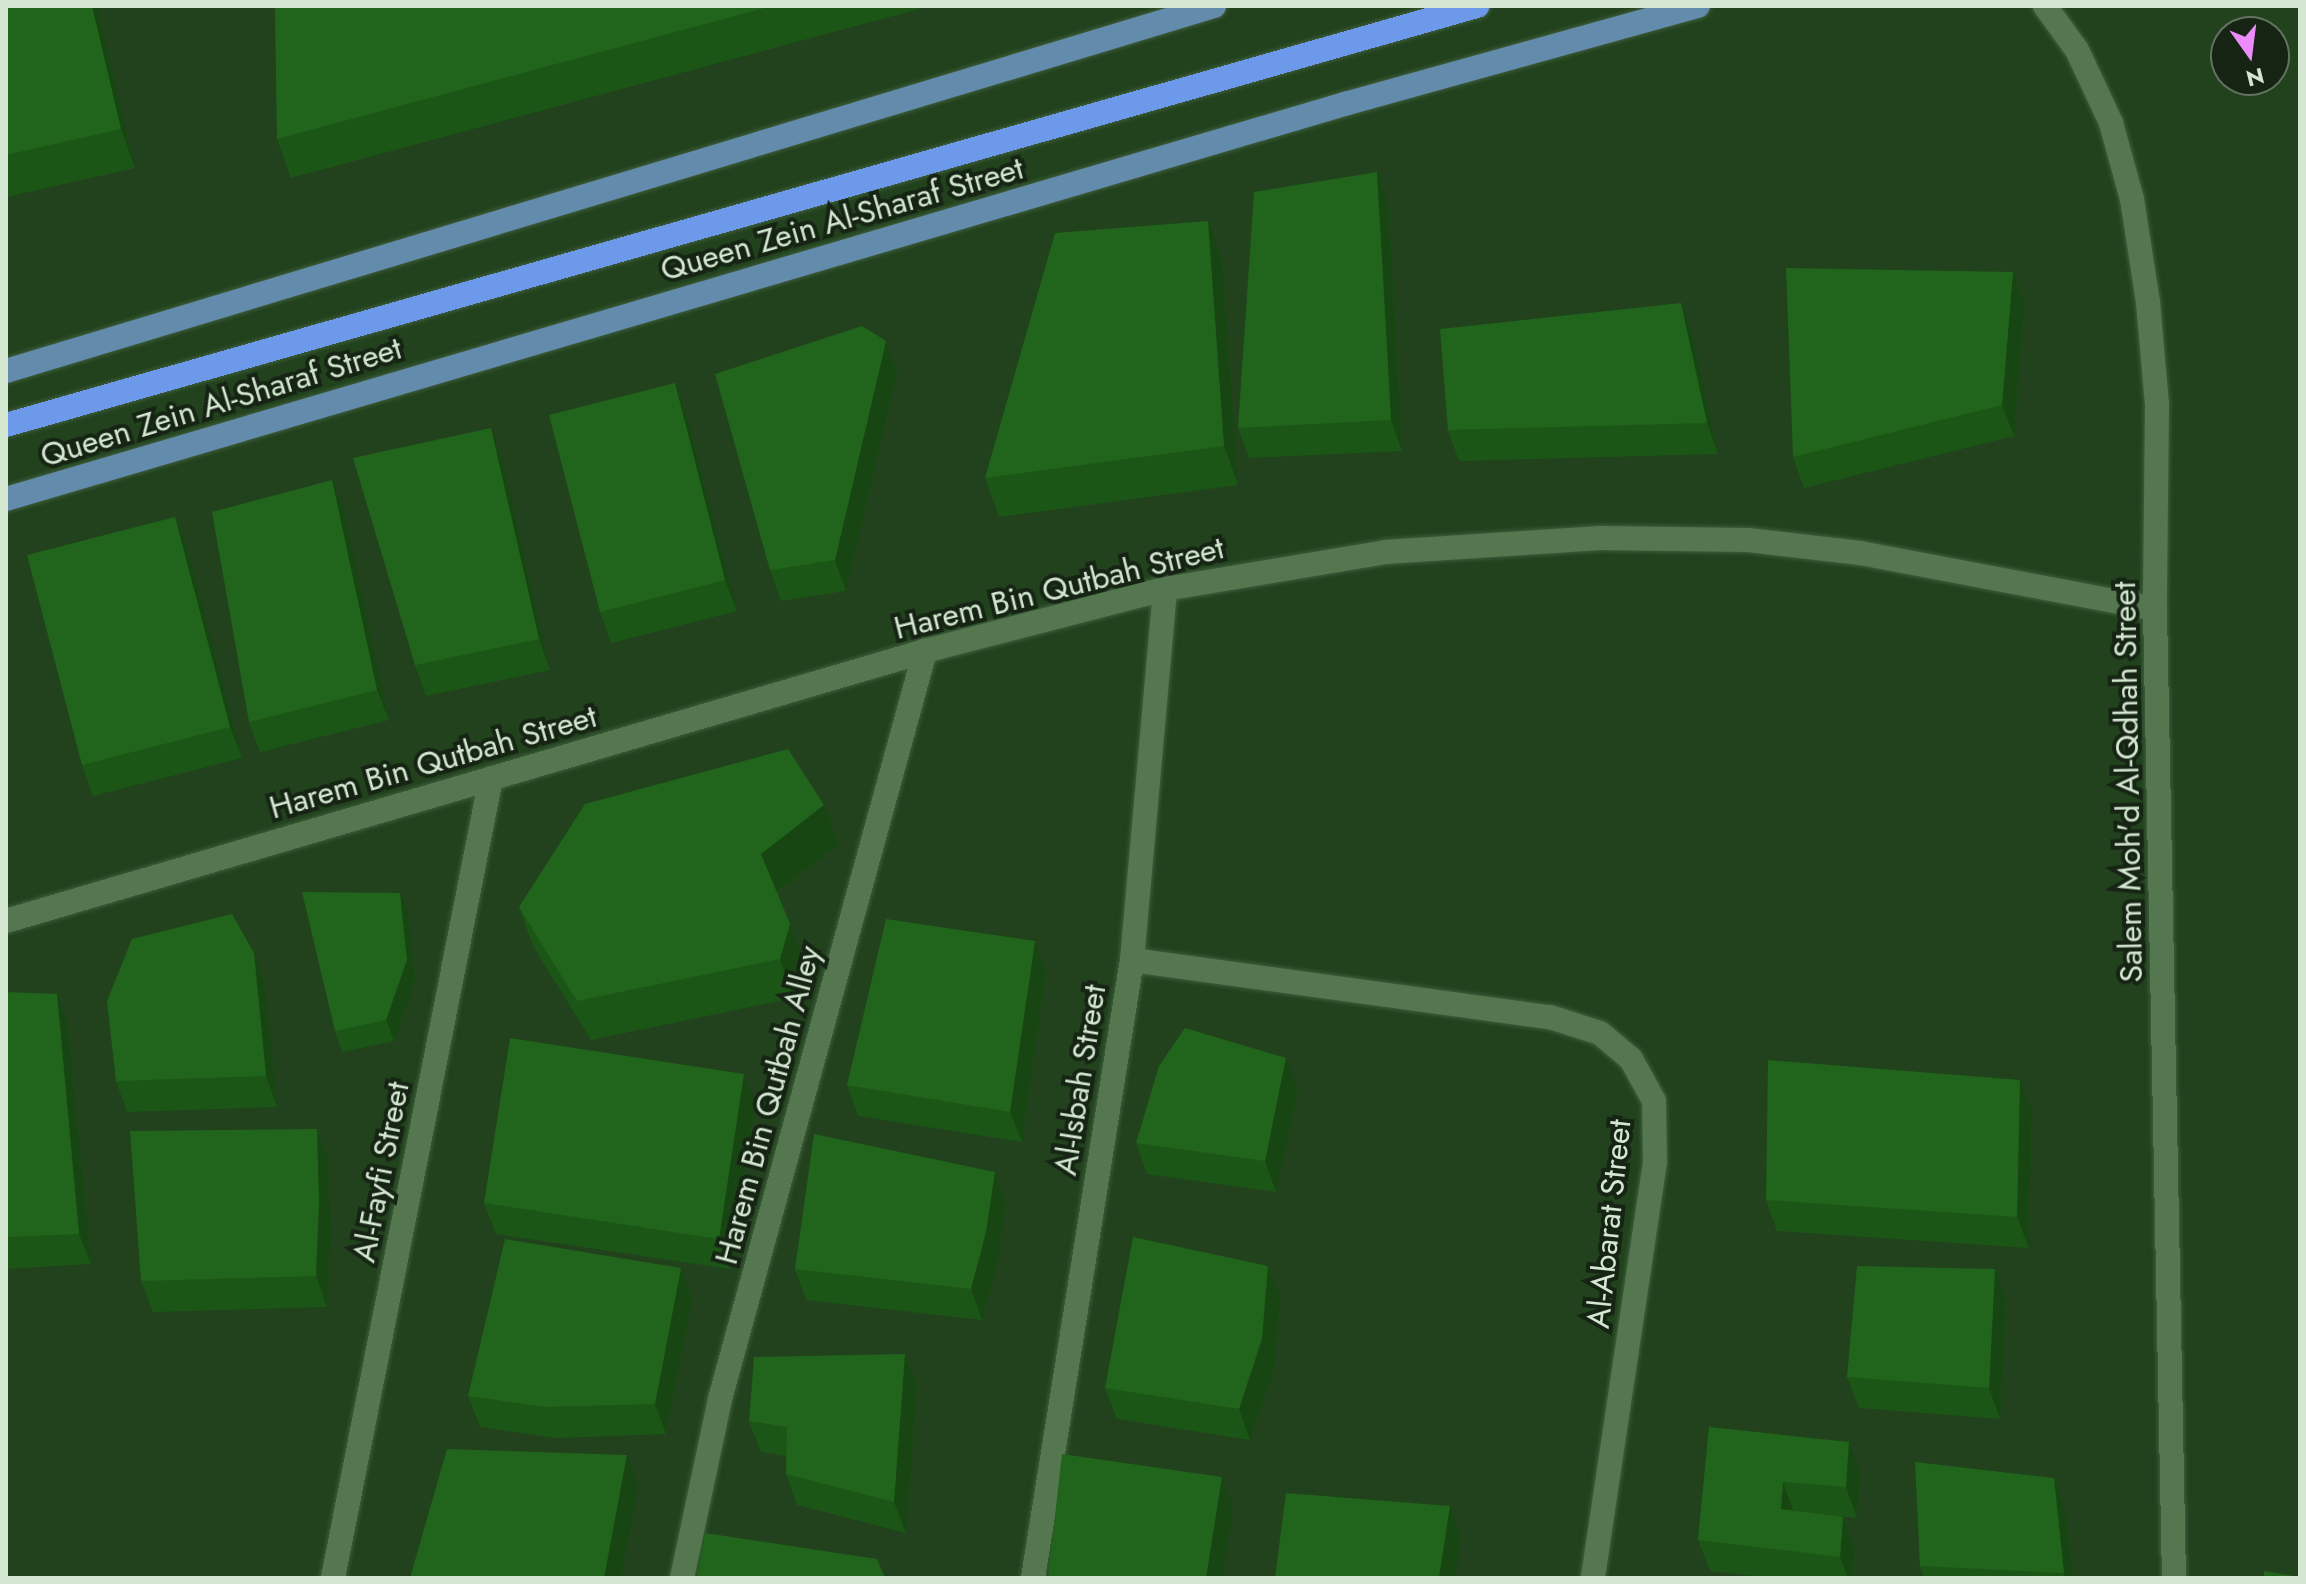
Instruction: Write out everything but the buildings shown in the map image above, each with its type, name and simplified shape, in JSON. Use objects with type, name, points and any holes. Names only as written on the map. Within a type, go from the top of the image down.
[{"type":"highway","points":[[6,425],[1477,6]]},
{"type":"main road","points":[[6,371],[1214,6]]},
{"type":"main road","name":"Queen Zein Al-Sharaf Street","points":[[6,499],[1333,107],[1698,6]]},
{"type":"street","name":"Salem Moh'd Al-Qdhah Street","points":[[2045,6],[2077,50],[2111,123],[2132,199],[2148,302],[2157,404],[2155,609],[2174,1578]]},
{"type":"street","name":"Harem Bin Qutbah Street","points":[[6,921],[925,651],[1165,589],[1385,552],[1601,538],[1734,540],[1860,553],[2155,609]]},
{"type":"street","name":"Al-Isbah Street","points":[[1033,1578],[1132,960],[1165,589]]},
{"type":"street","name":"Harem Bin Qutbah Alley","points":[[682,1578],[720,1399],[925,651]]},
{"type":"street","name":"Al-Fayfi Street","points":[[333,1578],[491,778]]},
{"type":"street","name":"Al-Abarat Street","points":[[1132,960],[1550,1017],[1600,1033],[1631,1059],[1654,1101],[1655,1162],[1593,1578]]}]
